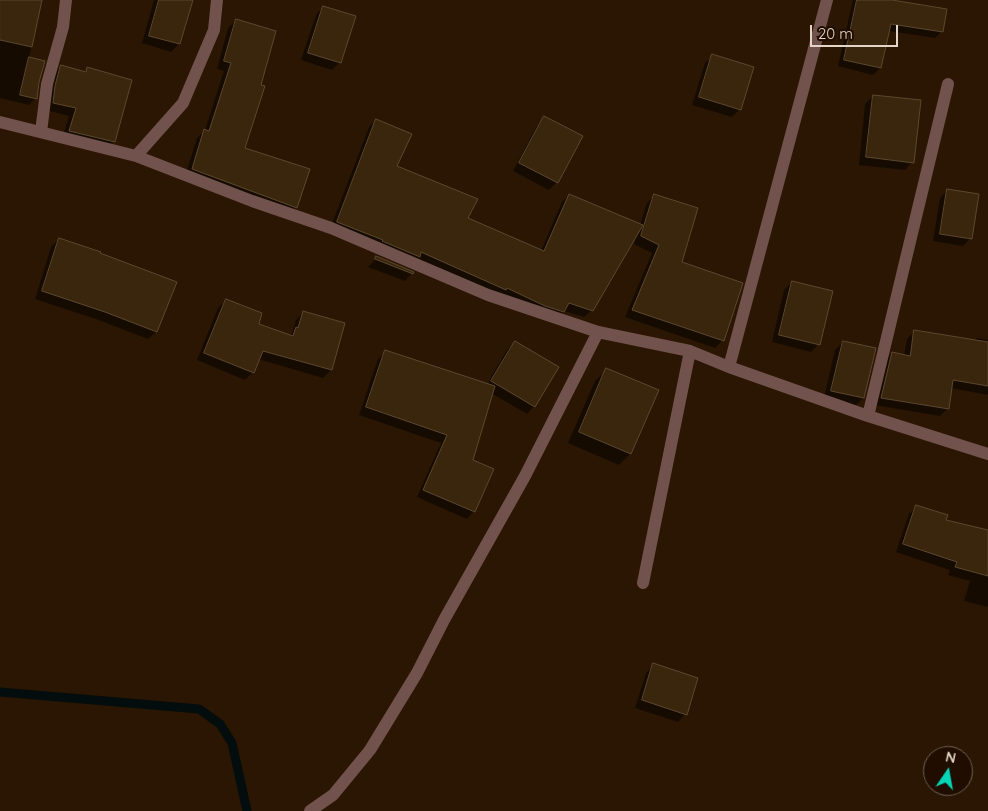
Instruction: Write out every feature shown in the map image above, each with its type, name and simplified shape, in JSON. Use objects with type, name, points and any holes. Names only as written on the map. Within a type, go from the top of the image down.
[{"type":"street","points":[[41,132],[47,84],[63,28],[66,0]]},
{"type":"street","points":[[136,156],[183,103],[214,30],[217,0]]},
{"type":"street","points":[[729,367],[827,0]]},
{"type":"street","points":[[868,416],[948,84]]},
{"type":"street","points":[[0,122],[136,156],[331,228],[488,295],[598,332],[690,351],[729,367],[868,416],[988,454]]},
{"type":"street","points":[[310,811],[333,795],[370,750],[417,673],[444,620],[525,476],[598,332]]},
{"type":"street","points":[[643,583],[690,351]]},
{"type":"building","points":[[0,0],[42,0],[32,47],[0,40]]},
{"type":"building","points":[[159,0],[193,0],[180,44],[149,36]]},
{"type":"building","points":[[857,0],[892,0],[947,9],[943,32],[891,24],[881,68],[844,60]]},
{"type":"building","points":[[323,6],[356,16],[341,63],[308,53]]},
{"type":"building","points":[[236,19],[276,31],[261,85],[265,86],[245,148],[310,169],[297,208],[192,169],[204,129],[209,131],[231,63],[224,61]]},
{"type":"building","points":[[712,54],[754,67],[741,110],[699,97]]},
{"type":"building","points":[[29,57],[45,61],[39,82],[37,99],[20,95]]},
{"type":"building","points":[[61,65],[86,72],[87,67],[132,80],[115,142],[69,131],[76,108],[53,103],[55,86]]},
{"type":"building","points":[[873,95],[921,100],[914,163],[866,157]]},
{"type":"building","points":[[544,116],[583,136],[558,183],[519,163]]},
{"type":"building","points":[[376,119],[412,134],[397,166],[478,199],[468,218],[544,251],[569,194],[643,225],[593,311],[569,303],[564,312],[545,306],[421,252],[420,257],[337,222]]},
{"type":"building","points":[[947,189],[979,194],[972,239],[940,234]]},
{"type":"building","points":[[654,194],[698,208],[682,262],[743,283],[724,341],[632,310],[659,245],[641,236]]},
{"type":"building","points":[[59,238],[101,252],[177,282],[157,332],[42,291]]},
{"type":"building","points":[[376,256],[414,272],[413,274],[375,259]]},
{"type":"building","points":[[792,281],[833,291],[820,345],[779,335]]},
{"type":"building","points":[[226,299],[262,313],[259,324],[293,336],[296,327],[298,328],[303,311],[345,323],[332,370],[263,351],[254,373],[204,353]]},
{"type":"building","points":[[914,330],[988,342],[988,386],[953,380],[949,409],[881,398],[892,352],[910,356]]},
{"type":"building","points":[[515,341],[559,367],[535,407],[491,381]]},
{"type":"building","points":[[843,341],[876,348],[864,398],[831,391]]},
{"type":"building","points":[[385,350],[495,386],[473,460],[494,469],[475,512],[423,490],[447,435],[366,407]]},
{"type":"building","points":[[606,368],[659,390],[631,454],[579,432]]},
{"type":"building","points":[[916,505],[948,515],[946,520],[988,530],[988,576],[955,567],[957,562],[903,544]]},
{"type":"building","points":[[653,663],[698,678],[687,715],[642,700]]},
{"type":"waterway","points":[[0,692],[199,709],[220,724],[232,743],[247,811]]}]
